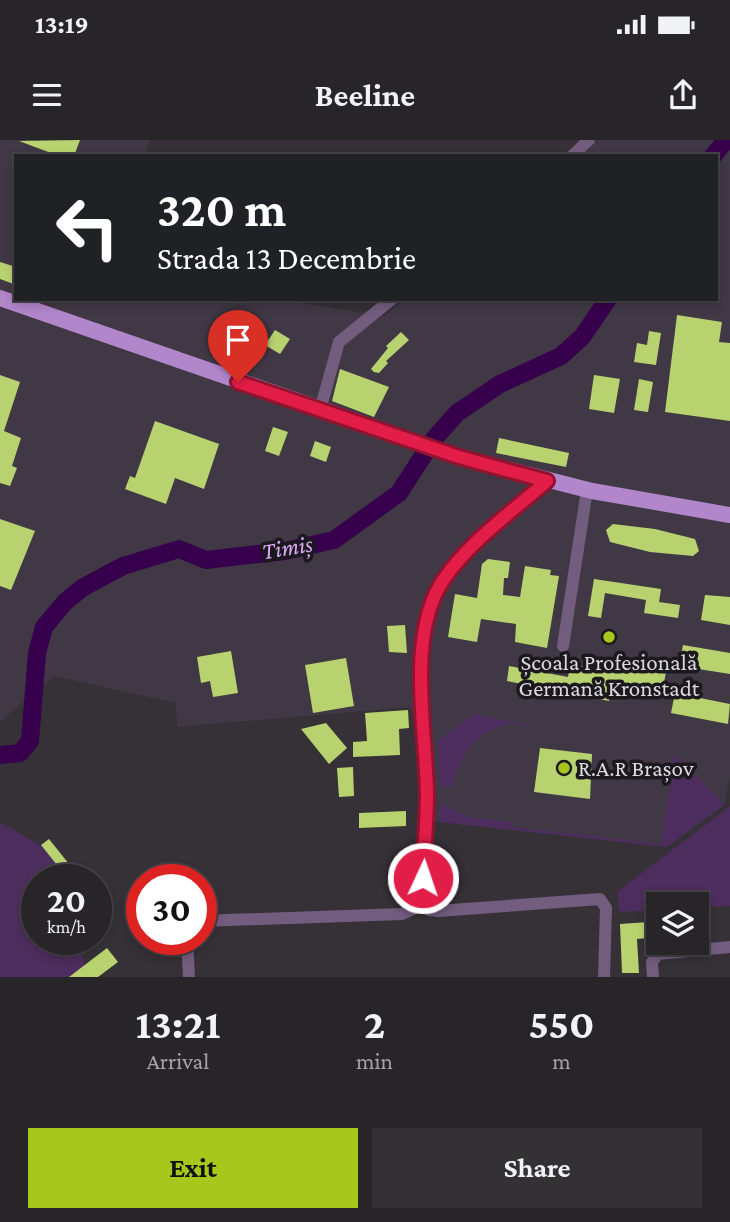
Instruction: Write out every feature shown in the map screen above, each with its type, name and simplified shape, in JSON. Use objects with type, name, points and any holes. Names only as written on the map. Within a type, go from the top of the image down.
[{"type":"main road","points":[[1,301],[459,457],[587,490],[730,515]]},
{"type":"street","points":[[574,154],[589,140]]},
{"type":"street","points":[[320,410],[338,342],[389,301]]},
{"type":"street","points":[[422,905],[427,796],[422,649],[424,624],[443,580],[462,557],[547,481]]},
{"type":"street","points":[[563,646],[587,490]]},
{"type":"street","points":[[422,905],[429,910],[439,911],[600,900],[606,908],[604,977]]},
{"type":"street","points":[[217,920],[402,914],[422,905]]},
{"type":"street","points":[[653,977],[652,962],[658,954],[730,947]]},
{"type":"street","points":[[188,955],[189,977]]},
{"type":"shaded area","points":[[0,140],[150,140],[146,154],[14,154],[14,301],[288,301],[384,316],[403,301],[718,301],[718,154],[585,154],[597,140],[730,140],[730,776],[724,805],[667,847],[432,821],[411,707],[177,727],[176,703],[54,676],[0,722]]},
{"type":"shaded area","points":[[474,714],[534,726],[509,724],[487,732],[465,755],[452,786],[440,787],[438,740]]},
{"type":"shaded area","points":[[675,753],[724,805],[667,847],[440,822],[440,804],[470,817],[513,822],[513,827],[661,844]]},
{"type":"shaded area","points":[[730,806],[730,906],[709,907],[709,892],[646,892],[646,911],[619,912],[617,892]]},
{"type":"shaded area","points":[[0,822],[57,855],[61,864],[21,864],[21,955],[83,955],[86,977],[0,977]]},
{"type":"building","points":[[80,140],[75,154],[54,154],[19,141]]},
{"type":"building","points":[[0,262],[14,266],[14,284],[0,279]]},
{"type":"building","points":[[677,315],[722,322],[719,342],[730,343],[730,421],[665,412]]},
{"type":"building","points":[[275,330],[290,339],[280,354],[265,345]]},
{"type":"building","points":[[649,331],[661,333],[656,365],[634,362],[637,343],[647,345]]},
{"type":"building","points":[[401,332],[409,340],[386,361],[388,363],[379,373],[374,372],[371,369],[388,348],[386,346]]},
{"type":"building","points":[[340,369],[389,387],[374,417],[332,401]]},
{"type":"building","points":[[0,375],[20,382],[4,431],[21,438],[12,466],[17,468],[10,486],[0,483]]},
{"type":"building","points":[[594,375],[620,379],[614,413],[589,409]]},
{"type":"building","points":[[639,379],[653,382],[648,412],[634,410]]},
{"type":"building","points":[[155,421],[219,444],[204,489],[175,478],[166,504],[125,489],[130,476],[135,478]]},
{"type":"building","points":[[273,427],[288,432],[279,456],[265,451]]},
{"type":"building","points":[[499,438],[569,453],[566,467],[496,453]]},
{"type":"building","points":[[315,441],[331,447],[326,462],[310,456]]},
{"type":"building","points":[[0,519],[35,531],[11,590],[0,586]]},
{"type":"building","points":[[613,524],[655,529],[695,539],[699,551],[693,556],[650,552],[610,542],[606,530]]},
{"type":"building","points":[[488,559],[510,562],[508,578],[504,578],[503,595],[520,597],[525,566],[551,570],[550,575],[559,576],[547,648],[515,642],[516,624],[481,619],[477,642],[448,637],[455,594],[477,598],[482,564]]},
{"type":"building","name":"Școala Profesională Germană Kronstadt","points":[[594,579],[661,589],[659,602],[680,605],[678,618],[644,613],[646,600],[605,593],[601,618],[588,616]]},
{"type":"building","points":[[705,595],[730,597],[730,625],[701,620]]},
{"type":"building","points":[[405,625],[407,653],[389,652],[387,626]]},
{"type":"building","points":[[683,645],[730,653],[730,674],[679,666]]},
{"type":"building","points":[[231,651],[238,693],[213,697],[210,681],[201,683],[197,657]]},
{"type":"building","points":[[346,658],[354,706],[313,713],[305,665]]},
{"type":"building","points":[[630,660],[667,666],[662,694],[612,685],[609,701],[507,681],[509,666],[568,677],[570,664],[628,674]]},
{"type":"building","points":[[675,693],[730,704],[728,724],[671,713]]},
{"type":"building","points":[[408,710],[409,728],[399,729],[400,755],[353,757],[353,742],[367,741],[365,713]]},
{"type":"building","points":[[326,723],[347,748],[329,764],[301,729]]},
{"type":"building","name":"R.A.R Brașov","points":[[540,748],[592,754],[590,799],[534,792]]},
{"type":"building","points":[[353,767],[354,796],[339,797],[337,768]]},
{"type":"building","points":[[406,811],[406,826],[359,828],[359,813]]},
{"type":"building","points":[[49,839],[69,864],[56,864],[41,845]]},
{"type":"building","points":[[646,922],[646,938],[637,939],[639,973],[622,973],[620,924]]},
{"type":"building","points":[[112,954],[118,962],[98,977],[69,977],[98,955]]},
{"type":"waterway","name":"Timiș","points":[[715,154],[726,140]]},
{"type":"waterway","name":"Timiș","points":[[0,755],[20,753],[30,741],[37,653],[44,627],[65,602],[82,588],[123,566],[179,549],[206,560],[285,551],[334,540],[399,493],[434,439],[457,413],[500,384],[561,356],[582,337],[607,301]]},
{"type":"place","name":"Școala Profesională Germană Kronstadt","points":[[609,637]]},
{"type":"place","name":"R.A.R Brașov","points":[[564,768]]},
{"type":"route","points":[[238,382],[459,457],[547,481],[462,557],[443,580],[424,624],[422,649],[427,796],[423,878]]}]
